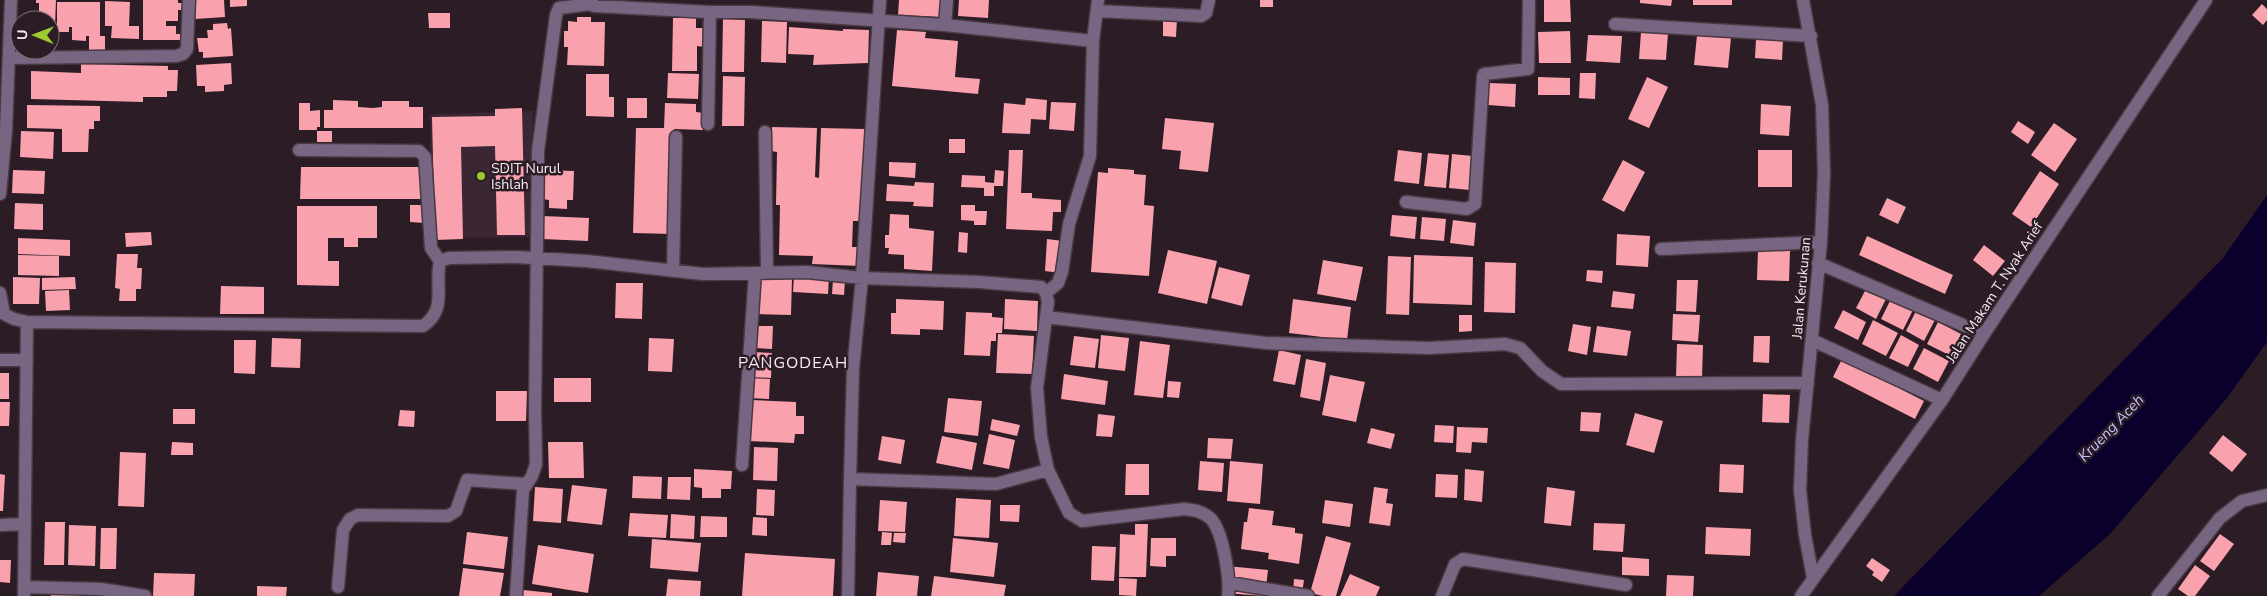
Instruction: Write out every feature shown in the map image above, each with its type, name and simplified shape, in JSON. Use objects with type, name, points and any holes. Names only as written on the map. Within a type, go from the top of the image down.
[{"type":"street","points":[[0,194],[6,130],[11,0]]},
{"type":"street","points":[[9,58],[176,56],[183,54],[187,49],[189,0]]},
{"type":"street","points":[[848,596],[853,369],[862,278],[880,0]]},
{"type":"street","points":[[945,25],[947,0]]},
{"type":"street","points":[[1046,292],[1058,283],[1062,272],[1069,224],[1090,156],[1093,41],[1098,5],[1201,16],[1206,13],[1209,0]]},
{"type":"street","points":[[1406,202],[1467,209],[1475,204],[1483,76],[1484,74],[1528,69],[1529,0]]},
{"type":"street","name":"Jalan Kerukunan","points":[[1803,0],[1822,105],[1824,173],[1821,242],[1800,490],[1805,535],[1813,578]]},
{"type":"street","name":"Jalan Makam T. Nyak Arief","points":[[1801,596],[1942,400],[2206,0]]},
{"type":"street","points":[[516,596],[526,484],[532,476],[536,464],[538,151],[556,15],[559,8],[566,5],[591,2],[598,6],[710,12],[751,6],[1093,41]]},
{"type":"street","points":[[708,124],[710,12]]},
{"type":"street","points":[[1615,24],[1811,36]]},
{"type":"street","points":[[742,465],[761,273],[765,132]]},
{"type":"street","points":[[673,271],[676,137]]},
{"type":"street","points":[[0,293],[4,314],[14,320],[27,322],[423,326],[432,320],[439,308],[438,272],[440,261],[431,248],[425,157],[419,151],[300,150]]},
{"type":"street","points":[[1661,249],[1821,242]]},
{"type":"street","points":[[440,261],[449,258],[587,261],[703,274],[807,272],[862,278],[979,282],[1041,287],[1046,292],[1046,317],[1037,388],[1041,437],[1048,470],[1069,513],[1082,521],[1184,509],[1198,511],[1211,519],[1219,532],[1230,583],[1228,596]]},
{"type":"street","points":[[1818,263],[1984,334]]},
{"type":"street","points":[[1046,317],[1266,343],[1429,348],[1505,344],[1520,348],[1542,371],[1561,384],[1808,383]]},
{"type":"street","points":[[27,322],[24,592],[101,589],[145,596]]},
{"type":"street","points":[[1812,340],[1942,400]]},
{"type":"street","points":[[0,360],[27,360]]},
{"type":"street","points":[[850,479],[996,484],[1048,470]]},
{"type":"street","points":[[338,587],[343,530],[350,519],[358,515],[448,516],[456,511],[467,480],[526,484]]},
{"type":"street","points":[[2158,596],[2220,518],[2242,501],[2267,495]]},
{"type":"street","points":[[0,525],[25,524]]},
{"type":"street","points":[[1442,596],[1455,564],[1463,559],[1626,585]]},
{"type":"street","points":[[1230,583],[1308,596]]},
{"type":"shaded area","name":"SDIT Nurul Ishlah","points":[[533,111],[531,237],[431,238],[430,114]]},
{"type":"water","name":"Krueng Aceh","points":[[2267,195],[2267,342],[2227,398],[2110,534],[2039,596],[1894,596],[2223,258]]},
{"type":"building","points":[[36,0],[56,0],[56,10],[39,10],[39,3],[36,3]]},
{"type":"building","points":[[143,0],[178,0],[178,3],[185,3],[186,10],[178,10],[178,21],[166,21],[166,26],[176,26],[176,34],[180,34],[180,40],[143,40]]},
{"type":"building","points":[[196,0],[224,0],[225,17],[195,19]]},
{"type":"building","points":[[230,0],[247,0],[247,6],[230,7]]},
{"type":"building","points":[[899,0],[943,0],[942,17],[898,15]]},
{"type":"building","points":[[959,0],[989,0],[988,18],[958,16]]},
{"type":"building","points":[[1260,0],[1273,0],[1273,7],[1260,7]]},
{"type":"building","points":[[1544,0],[1570,0],[1571,22],[1544,22]]},
{"type":"building","points":[[1640,0],[1672,0],[1671,6],[1640,3]]},
{"type":"building","points":[[1693,0],[1732,0],[1732,5],[1693,5]]},
{"type":"building","points":[[105,1],[130,2],[129,26],[139,26],[139,39],[111,38],[112,26],[105,26]]},
{"type":"building","points":[[57,2],[100,2],[100,36],[105,36],[105,53],[89,53],[89,36],[86,36],[86,41],[72,40],[72,27],[69,27],[69,32],[60,32],[60,10],[57,10]]},
{"type":"building","points":[[2262,4],[2267,9],[2267,20],[2263,25],[2252,15]]},
{"type":"building","points":[[428,13],[450,13],[450,28],[429,28]]},
{"type":"building","points":[[577,17],[591,17],[591,22],[605,22],[604,66],[567,65],[568,47],[564,47],[564,31],[568,31],[568,21],[577,22]]},
{"type":"building","points":[[1163,17],[1177,18],[1176,37],[1163,36]]},
{"type":"building","points":[[673,18],[696,18],[696,28],[704,28],[704,47],[697,46],[697,71],[672,71]]},
{"type":"building","points":[[723,19],[745,20],[744,72],[722,72]]},
{"type":"building","points":[[762,21],[787,22],[786,63],[761,62]]},
{"type":"building","points":[[227,23],[228,29],[231,28],[233,56],[203,58],[203,52],[199,52],[197,38],[208,38],[207,30],[213,30],[213,24]]},
{"type":"building","points":[[789,27],[843,31],[843,29],[869,30],[868,63],[813,65],[814,55],[788,54]]},
{"type":"building","points":[[897,30],[926,32],[925,38],[958,41],[955,77],[980,79],[978,94],[892,86]]},
{"type":"building","points":[[1570,31],[1571,63],[1539,63],[1538,32]]},
{"type":"building","points":[[1641,32],[1668,33],[1666,60],[1639,59]]},
{"type":"building","points":[[1588,35],[1622,36],[1620,63],[1586,61]]},
{"type":"building","points":[[1697,35],[1731,38],[1728,68],[1694,65]]},
{"type":"building","points":[[1756,39],[1783,40],[1782,60],[1755,58]]},
{"type":"building","points":[[231,63],[232,84],[224,85],[224,91],[205,92],[205,86],[197,86],[196,65]]},
{"type":"building","points":[[81,64],[168,66],[168,70],[178,70],[177,91],[167,91],[167,97],[143,97],[143,102],[31,99],[31,71],[81,73]]},
{"type":"building","points":[[668,73],[699,74],[698,99],[667,98]]},
{"type":"building","points":[[1580,73],[1596,73],[1595,99],[1579,98]]},
{"type":"building","points":[[586,74],[609,74],[609,97],[614,97],[614,117],[586,116]]},
{"type":"building","points":[[723,76],[745,77],[744,126],[722,126]]},
{"type":"building","points":[[1538,77],[1570,78],[1570,95],[1538,95]]},
{"type":"building","points":[[1647,77],[1668,87],[1649,128],[1628,119]]},
{"type":"building","points":[[1489,83],[1516,84],[1515,107],[1488,105]]},
{"type":"building","points":[[627,98],[647,98],[647,118],[627,118]]},
{"type":"building","points":[[1026,98],[1047,100],[1046,120],[1031,119],[1030,134],[1002,133],[1004,103],[1025,105]]},
{"type":"building","points":[[333,100],[358,101],[358,107],[373,108],[382,107],[382,101],[409,101],[409,107],[423,107],[423,128],[324,128],[324,110],[333,110]]},
{"type":"building","points":[[1051,102],[1076,103],[1074,131],[1049,129]]},
{"type":"building","points":[[299,103],[310,103],[310,111],[320,110],[320,127],[317,127],[317,130],[299,130]]},
{"type":"building","points":[[665,103],[696,104],[696,112],[704,113],[703,130],[674,129],[671,234],[633,233],[636,128],[664,128]]},
{"type":"building","points":[[1761,104],[1791,106],[1789,136],[1760,134]]},
{"type":"building","points":[[27,105],[100,106],[100,121],[94,121],[94,129],[89,129],[88,152],[62,152],[62,129],[27,128]]},
{"type":"building","name":"SDIT Nurul Ishlah","points":[[522,108],[525,235],[497,235],[495,146],[461,147],[463,239],[435,240],[432,117],[495,116],[495,109]]},
{"type":"building","points":[[1165,118],[1214,123],[1208,172],[1179,169],[1181,151],[1162,149]]},
{"type":"building","points":[[2018,121],[2035,132],[2028,144],[2011,132]]},
{"type":"building","points":[[2054,123],[2077,139],[2055,172],[2031,155]]},
{"type":"building","points":[[772,127],[817,128],[815,177],[819,178],[821,128],[865,129],[862,221],[853,221],[852,247],[861,247],[860,266],[812,264],[813,256],[779,255],[780,205],[776,205],[777,152],[771,151]]},
{"type":"building","points":[[21,131],[54,132],[53,159],[20,157]]},
{"type":"building","points":[[317,131],[332,131],[332,142],[317,142]]},
{"type":"building","points":[[949,139],[965,139],[965,153],[949,153]]},
{"type":"building","points":[[1009,150],[1023,150],[1021,193],[1032,193],[1032,198],[1061,200],[1061,212],[1053,212],[1052,231],[1006,229]]},
{"type":"building","points":[[1398,150],[1422,153],[1419,184],[1394,181]]},
{"type":"building","points":[[1758,150],[1792,150],[1792,187],[1758,187]]},
{"type":"building","points":[[1428,153],[1449,155],[1446,188],[1424,186]]},
{"type":"building","points":[[1452,154],[1473,156],[1470,190],[1449,188]]},
{"type":"building","points":[[1623,160],[1645,172],[1624,212],[1602,200]]},
{"type":"building","points":[[889,162],[916,163],[915,178],[889,176]]},
{"type":"building","points":[[301,167],[424,167],[423,199],[300,199]]},
{"type":"building","points":[[1108,168],[1134,170],[1134,174],[1146,175],[1144,205],[1154,206],[1149,276],[1091,272],[1098,172],[1108,173]]},
{"type":"building","points":[[13,170],[45,171],[44,194],[12,193]]},
{"type":"building","points":[[543,170],[574,171],[573,200],[567,200],[567,209],[549,208],[549,200],[542,199]]},
{"type":"building","points":[[995,170],[1004,171],[1003,186],[994,186],[994,196],[984,196],[984,188],[961,187],[962,175],[985,176],[985,182],[994,183]]},
{"type":"building","points":[[2040,171],[2059,184],[2031,227],[2012,214]]},
{"type":"building","points":[[915,182],[934,183],[933,207],[913,206],[914,202],[886,201],[887,184],[914,186]]},
{"type":"building","points":[[1887,198],[1906,207],[1898,224],[1879,215]]},
{"type":"building","points":[[15,203],[43,204],[43,230],[14,229]]},
{"type":"building","points":[[410,205],[425,205],[424,223],[410,222]]},
{"type":"building","points":[[961,205],[975,205],[975,211],[987,211],[986,225],[974,225],[974,221],[961,220]]},
{"type":"building","points":[[297,206],[377,206],[377,238],[358,238],[358,247],[344,247],[344,238],[328,238],[328,261],[339,261],[339,286],[297,285]]},
{"type":"building","points":[[890,214],[909,215],[909,228],[934,231],[932,271],[904,269],[904,255],[888,254],[889,248],[885,248],[885,235],[889,235]]},
{"type":"building","points":[[1392,215],[1417,217],[1415,239],[1390,236]]},
{"type":"building","points":[[543,216],[589,218],[588,241],[542,239]]},
{"type":"building","points":[[1422,217],[1446,219],[1444,241],[1420,239]]},
{"type":"building","points":[[1453,220],[1476,223],[1474,246],[1450,243]]},
{"type":"building","points":[[151,232],[152,245],[126,247],[125,233]]},
{"type":"building","points":[[959,232],[968,233],[967,253],[958,252]]},
{"type":"building","points":[[1617,234],[1650,236],[1648,267],[1616,265]]},
{"type":"building","points":[[1867,236],[1953,275],[1945,294],[1859,255]]},
{"type":"building","points":[[18,238],[70,240],[70,256],[18,254]]},
{"type":"building","points":[[1047,239],[1063,241],[1060,273],[1045,271]]},
{"type":"building","points":[[1984,245],[2005,261],[1993,276],[1973,260]]},
{"type":"building","points":[[1758,249],[1790,251],[1789,281],[1757,280]]},
{"type":"building","points":[[1168,250],[1217,261],[1207,304],[1158,293]]},
{"type":"building","points":[[117,254],[138,254],[137,268],[142,268],[141,289],[136,289],[136,301],[119,301],[120,289],[115,288]]},
{"type":"building","points":[[18,255],[59,256],[59,276],[18,275]]},
{"type":"building","points":[[1414,255],[1473,257],[1472,305],[1413,303]]},
{"type":"building","points":[[1388,256],[1411,257],[1409,315],[1386,314]]},
{"type":"building","points":[[1323,260],[1363,267],[1356,301],[1317,294]]},
{"type":"building","points":[[1485,262],[1516,263],[1515,313],[1484,312]]},
{"type":"building","points":[[1219,267],[1250,275],[1242,306],[1211,298]]},
{"type":"building","points":[[1587,270],[1603,271],[1602,283],[1586,281]]},
{"type":"building","points":[[794,275],[829,277],[828,294],[793,292]]},
{"type":"building","points":[[13,277],[40,278],[39,304],[13,304]]},
{"type":"building","points":[[75,277],[76,289],[42,290],[42,278]]},
{"type":"building","points":[[758,277],[792,278],[791,315],[756,314]]},
{"type":"building","points":[[833,279],[845,281],[844,295],[832,294]]},
{"type":"building","points":[[1677,280],[1698,280],[1696,312],[1676,311]]},
{"type":"building","points":[[616,283],[643,283],[642,319],[615,318]]},
{"type":"building","points":[[221,286],[264,287],[264,314],[220,314]]},
{"type":"building","points":[[1866,289],[1886,299],[1876,319],[1856,308]]},
{"type":"building","points":[[69,290],[70,310],[46,311],[45,291]]},
{"type":"building","points":[[1613,291],[1635,294],[1633,309],[1611,307]]},
{"type":"building","points":[[896,299],[944,301],[943,330],[920,329],[920,335],[891,334],[891,313],[896,313]]},
{"type":"building","points":[[1005,299],[1038,301],[1037,331],[1004,329]]},
{"type":"building","points":[[1293,299],[1351,307],[1347,340],[1289,333]]},
{"type":"building","points":[[1891,299],[1913,310],[1903,330],[1881,319]]},
{"type":"building","points":[[1843,310],[1866,322],[1858,340],[1834,328]]},
{"type":"building","points":[[1916,311],[1935,320],[1924,341],[1906,331]]},
{"type":"building","points":[[966,312],[992,313],[992,317],[1003,318],[1002,333],[996,333],[996,341],[991,341],[990,356],[964,355]]},
{"type":"building","points":[[1673,314],[1700,315],[1698,342],[1672,340]]},
{"type":"building","points":[[1459,315],[1472,315],[1472,331],[1459,332]]},
{"type":"building","points":[[1873,320],[1898,333],[1886,356],[1862,344]]},
{"type":"building","points":[[1938,322],[1961,334],[1951,356],[1927,344]]},
{"type":"building","points":[[1573,324],[1591,327],[1587,355],[1568,351]]},
{"type":"building","points":[[756,326],[773,326],[772,349],[755,348]]},
{"type":"building","points":[[1597,326],[1631,331],[1627,356],[1593,352]]},
{"type":"building","points":[[998,334],[1034,336],[1032,374],[996,373]]},
{"type":"building","points":[[1101,335],[1129,338],[1125,371],[1098,368]]},
{"type":"building","points":[[1901,335],[1919,345],[1908,367],[1889,358]]},
{"type":"building","points":[[1074,336],[1099,339],[1095,368],[1070,365]]},
{"type":"building","points":[[1754,336],[1770,336],[1769,363],[1753,362]]},
{"type":"building","points":[[272,338],[301,339],[300,368],[271,367]]},
{"type":"building","points":[[649,338],[674,339],[672,372],[648,371]]},
{"type":"building","points":[[234,340],[256,340],[255,374],[234,373]]},
{"type":"building","points":[[1140,341],[1170,345],[1163,398],[1134,395]]},
{"type":"building","points":[[1677,344],[1703,345],[1702,378],[1676,377]]},
{"type":"building","points":[[1924,348],[1949,361],[1938,382],[1913,369]]},
{"type":"building","points":[[1279,350],[1301,355],[1295,385],[1273,381]]},
{"type":"building","points":[[752,352],[772,353],[771,378],[751,377]]},
{"type":"building","points":[[1306,359],[1326,363],[1320,401],[1300,397]]},
{"type":"building","points":[[1842,359],[1924,401],[1915,419],[1833,377]]},
{"type":"building","points":[[0,373],[9,373],[9,399],[0,399]]},
{"type":"building","points":[[1064,374],[1108,381],[1105,405],[1061,399]]},
{"type":"building","points":[[1330,375],[1365,382],[1356,422],[1322,415]]},
{"type":"building","points":[[554,378],[591,378],[591,402],[554,402]]},
{"type":"building","points":[[749,378],[770,379],[769,399],[748,398]]},
{"type":"building","points":[[1168,381],[1181,382],[1179,398],[1167,397]]},
{"type":"building","points":[[496,391],[527,391],[526,421],[496,421]]},
{"type":"building","points":[[1763,394],[1790,395],[1789,423],[1762,422]]},
{"type":"building","points":[[948,398],[982,401],[978,436],[944,432]]},
{"type":"building","points":[[751,400],[796,402],[796,416],[804,416],[804,434],[795,434],[794,443],[749,441]]},
{"type":"building","points":[[0,402],[10,402],[9,426],[0,426]]},
{"type":"building","points":[[173,409],[195,409],[195,424],[173,424]]},
{"type":"building","points":[[400,410],[415,411],[414,427],[398,426]]},
{"type":"building","points":[[1581,412],[1601,413],[1599,432],[1580,431]]},
{"type":"building","points":[[1635,413],[1663,421],[1654,453],[1626,445]]},
{"type":"building","points":[[1098,414],[1115,416],[1112,437],[1096,436]]},
{"type":"building","points":[[992,419],[1020,425],[1017,436],[990,430]]},
{"type":"building","points":[[1435,425],[1454,426],[1453,443],[1434,442]]},
{"type":"building","points":[[1457,427],[1488,428],[1487,443],[1472,442],[1471,453],[1456,452]]},
{"type":"building","points":[[1371,428],[1395,434],[1391,449],[1367,443]]},
{"type":"building","points":[[989,434],[1015,440],[1009,469],[983,464]]},
{"type":"building","points":[[2223,435],[2247,454],[2232,472],[2209,453]]},
{"type":"building","points":[[882,436],[905,440],[901,464],[878,460]]},
{"type":"building","points":[[942,436],[977,443],[972,470],[936,463]]},
{"type":"building","points":[[1208,438],[1233,439],[1231,459],[1207,458]]},
{"type":"building","points":[[172,442],[193,443],[193,455],[171,455]]},
{"type":"building","points":[[548,442],[583,442],[584,478],[549,478]]},
{"type":"building","points":[[754,447],[778,448],[777,481],[753,480]]},
{"type":"building","points":[[120,452],[146,453],[144,507],[118,506]]},
{"type":"building","points":[[1200,461],[1224,463],[1222,492],[1198,490]]},
{"type":"building","points":[[1230,461],[1263,464],[1260,504],[1227,501]]},
{"type":"building","points":[[1126,464],[1149,464],[1149,495],[1125,495]]},
{"type":"building","points":[[1720,464],[1744,465],[1743,493],[1719,492]]},
{"type":"building","points":[[694,469],[732,471],[731,489],[721,489],[721,498],[702,498],[702,488],[694,487]]},
{"type":"building","points":[[1465,469],[1484,471],[1482,502],[1464,500]]},
{"type":"building","points":[[0,474],[5,475],[3,511],[0,511]]},
{"type":"building","points":[[1436,474],[1458,475],[1457,498],[1435,497]]},
{"type":"building","points":[[633,476],[662,477],[661,499],[632,498]]},
{"type":"building","points":[[668,477],[691,477],[690,500],[667,499]]},
{"type":"building","points":[[572,485],[607,489],[602,525],[567,521]]},
{"type":"building","points":[[535,487],[563,489],[561,523],[533,521]]},
{"type":"building","points":[[1374,487],[1388,489],[1386,503],[1393,504],[1390,526],[1369,523]]},
{"type":"building","points":[[1547,487],[1575,491],[1571,526],[1544,523]]},
{"type":"building","points":[[757,489],[775,490],[774,516],[756,515]]},
{"type":"building","points":[[956,498],[991,500],[989,538],[954,536]]},
{"type":"building","points":[[880,500],[907,502],[905,532],[878,531]]},
{"type":"building","points":[[1325,500],[1353,504],[1350,527],[1322,523]]},
{"type":"building","points":[[1000,505],[1020,505],[1019,522],[1000,521]]},
{"type":"building","points":[[1249,508],[1274,511],[1272,525],[1295,528],[1295,533],[1303,534],[1299,564],[1268,559],[1269,553],[1241,549],[1244,522],[1247,522]]},
{"type":"building","points":[[630,513],[668,515],[666,538],[628,536]]},
{"type":"building","points":[[671,514],[695,516],[694,539],[670,538]]},
{"type":"building","points":[[701,516],[727,517],[727,537],[700,537]]},
{"type":"building","points":[[753,517],[767,518],[767,536],[752,535]]},
{"type":"building","points":[[45,522],[65,522],[64,565],[44,565]]},
{"type":"building","points":[[1594,523],[1625,524],[1623,552],[1593,550]]},
{"type":"building","points":[[1135,524],[1148,524],[1146,577],[1119,577],[1120,534],[1135,535]]},
{"type":"building","points":[[69,525],[96,526],[95,566],[68,565]]},
{"type":"building","points":[[1706,527],[1751,529],[1750,556],[1705,554]]},
{"type":"building","points":[[101,528],[117,528],[116,569],[100,569]]},
{"type":"building","points":[[467,532],[508,537],[504,569],[463,564]]},
{"type":"building","points":[[882,532],[892,533],[891,545],[881,545]]},
{"type":"building","points":[[894,533],[906,533],[905,543],[893,542]]},
{"type":"building","points":[[2220,534],[2234,544],[2214,571],[2200,561]]},
{"type":"building","points":[[1326,536],[1351,543],[1336,596],[1310,593]]},
{"type":"building","points":[[953,538],[998,543],[994,577],[950,572]]},
{"type":"building","points":[[1151,538],[1176,538],[1176,556],[1166,556],[1166,567],[1150,566]]},
{"type":"building","points":[[652,539],[701,543],[698,572],[650,568]]},
{"type":"building","points":[[538,545],[594,554],[588,593],[532,584]]},
{"type":"building","points":[[1092,546],[1116,547],[1114,581],[1091,580]]},
{"type":"building","points":[[745,553],[835,559],[833,596],[742,596]]},
{"type":"building","points":[[1622,557],[1649,559],[1649,576],[1622,575]]},
{"type":"building","points":[[1872,558],[1890,570],[1882,582],[1872,575],[1874,572],[1866,566]]},
{"type":"building","points":[[0,560],[11,560],[10,583],[0,582]]},
{"type":"building","points":[[2195,565],[2210,576],[2195,596],[2188,596],[2178,589]]},
{"type":"building","points":[[1227,566],[1268,570],[1265,596],[1224,593]]},
{"type":"building","points":[[463,568],[504,573],[500,596],[459,596]]},
{"type":"building","points":[[878,572],[919,576],[917,596],[876,596]]},
{"type":"building","points":[[154,573],[195,574],[194,596],[153,596]]},
{"type":"building","points":[[1350,574],[1380,587],[1376,596],[1340,596]]},
{"type":"building","points":[[1667,575],[1694,576],[1693,596],[1666,596]]},
{"type":"building","points":[[934,576],[1006,585],[1004,596],[931,596]]},
{"type":"building","points":[[1119,578],[1137,579],[1136,596],[1119,595]]},
{"type":"building","points":[[668,579],[701,581],[700,596],[666,596]]},
{"type":"building","points":[[1294,579],[1304,580],[1302,594],[1293,593]]},
{"type":"building","points":[[257,586],[287,587],[286,596],[257,596]]},
{"type":"building","points":[[523,590],[552,593],[552,596],[523,596]]},
{"type":"building","points":[[51,592],[85,592],[85,596],[51,596]]},
{"type":"place","name":"SDIT Nurul Ishlah","points":[[481,176]]},
{"type":"district","name":"PANGODEAH","points":[[793,362]]}]
